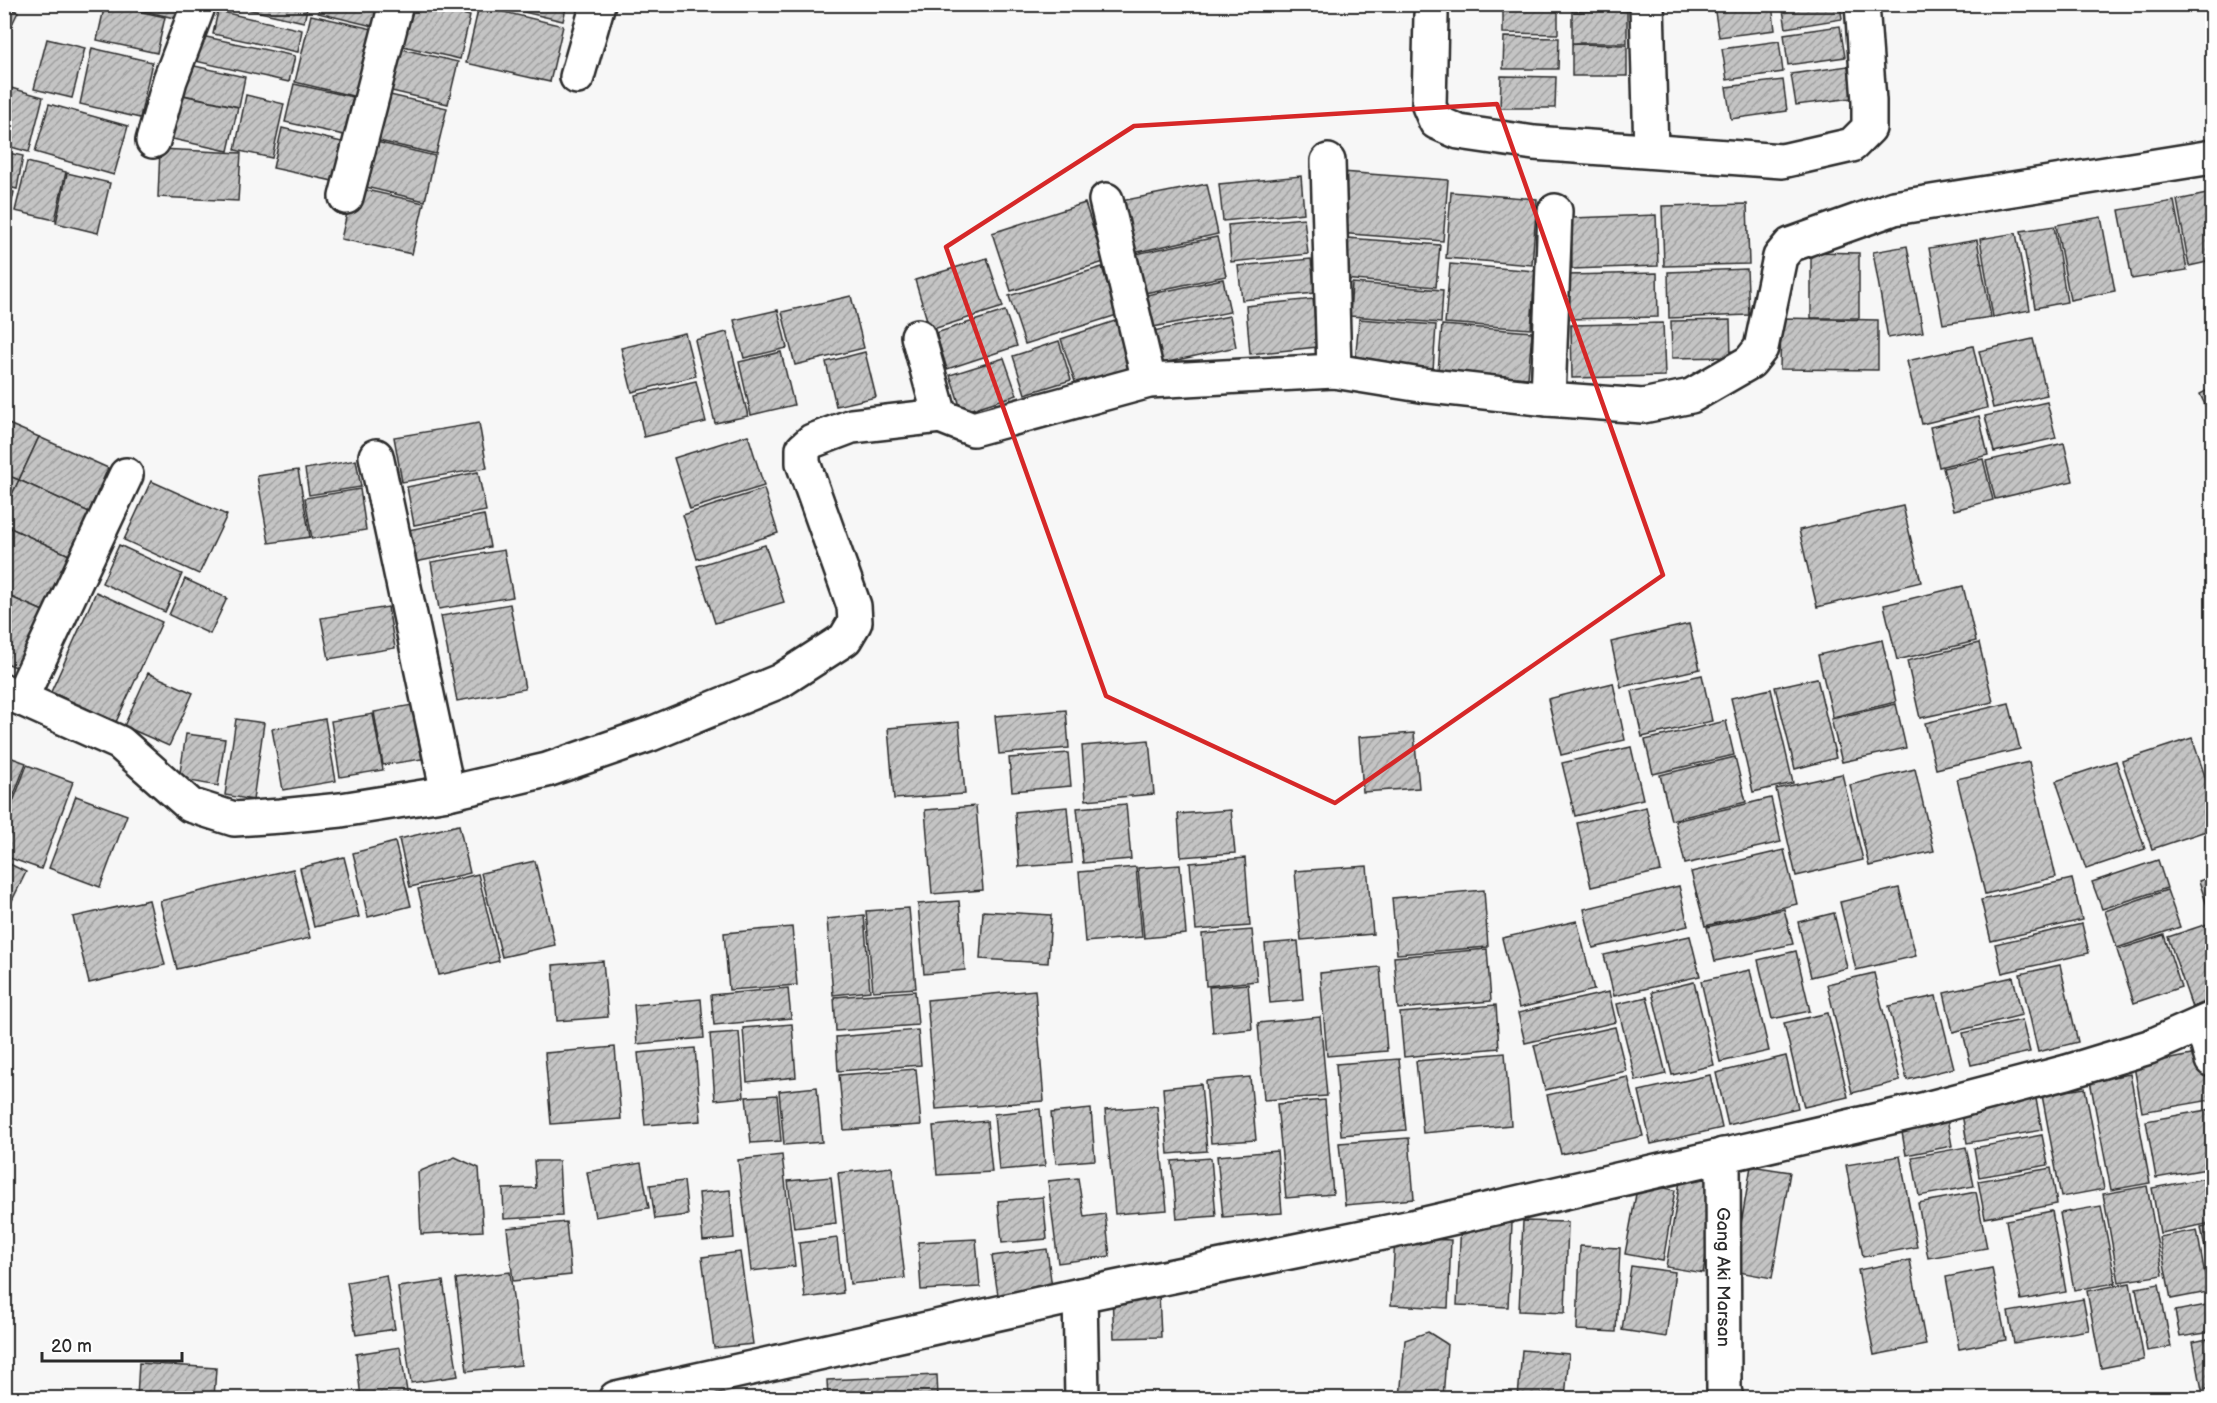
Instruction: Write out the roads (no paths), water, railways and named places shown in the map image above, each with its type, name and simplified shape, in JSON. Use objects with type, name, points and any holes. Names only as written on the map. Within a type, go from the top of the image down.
[{"type":"street","points":[[153,141],[170,80],[199,4]]},
{"type":"street","points":[[346,197],[396,4]]},
{"type":"street","points":[[577,77],[598,4]]},
{"type":"street","points":[[1647,4],[1651,151]]},
{"type":"street","points":[[1431,15],[1429,106],[1436,122],[1459,132],[1534,143],[1782,162],[1852,144],[1869,128],[1862,4]]},
{"type":"street","points":[[126,475],[13,695],[120,743],[190,805],[234,819],[341,810],[448,793],[547,770],[651,735],[780,681],[845,639],[855,622],[854,606],[803,463],[803,449],[812,441],[852,426],[940,416],[973,429],[1149,381],[1334,371],[1421,385],[1548,399],[1642,406],[1691,396],[1750,362],[1761,348],[1780,257],[1790,245],[1894,208],[2212,158]]},
{"type":"street","points":[[1328,161],[1334,371]]},
{"type":"street","points":[[1106,200],[1149,381]]},
{"type":"street","points":[[1548,399],[1555,211]]},
{"type":"street","points":[[918,336],[940,416]]},
{"type":"street","points":[[376,456],[448,793]]},
{"type":"street","points":[[616,1398],[723,1386],[1080,1295],[1412,1227],[1926,1109],[2067,1072],[2149,1047],[2207,1022],[2212,1060]]},
{"type":"street","name":"Gang Aki Marsan","points":[[1724,1155],[1724,1389],[1726,1398]]},
{"type":"street","points":[[1080,1295],[1082,1398]]}]
